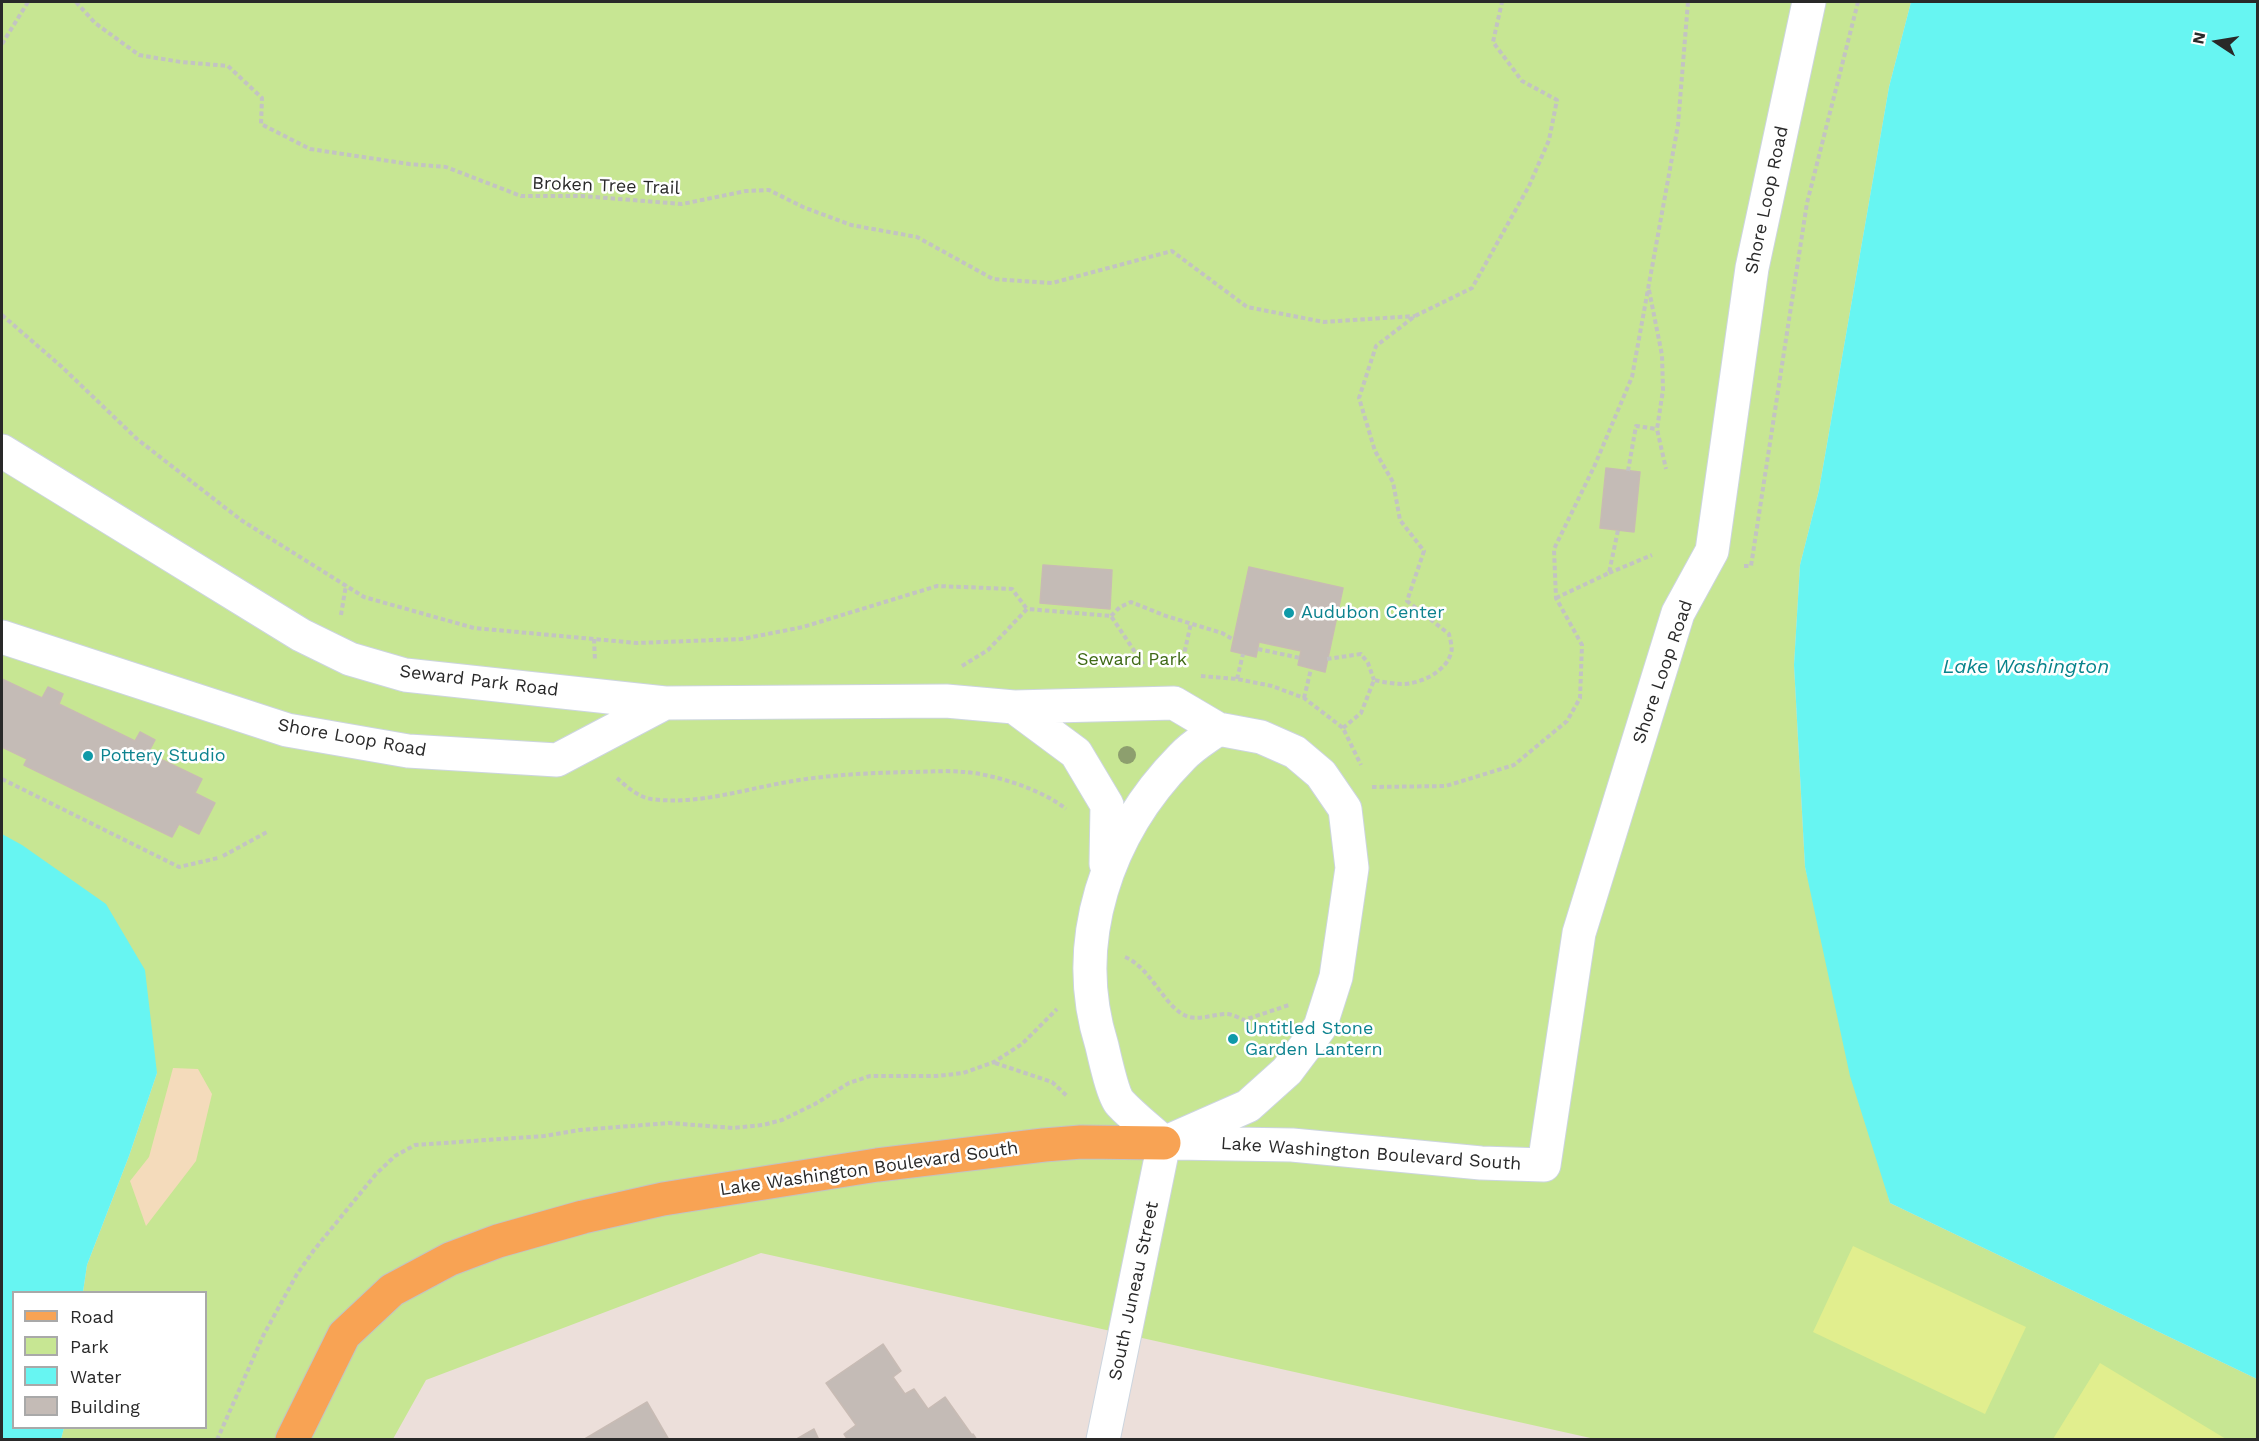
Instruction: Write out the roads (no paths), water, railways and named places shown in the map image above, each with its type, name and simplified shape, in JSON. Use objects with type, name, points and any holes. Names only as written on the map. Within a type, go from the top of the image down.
[{"type":"main road","name":"Lake Washington Boulevard South","points":[[292,1440],[344,1335],[392,1290],[450,1259],[498,1241],[583,1217],[663,1199],[877,1165],[1081,1142],[1164,1143]]},
{"type":"street","name":"Shore Loop Road","points":[[1544,1165],[1579,933],[1678,613],[1712,550],[1752,268],[1809,2]]},
{"type":"street","name":"Seward Park Road","points":[[2,451],[301,635],[350,659],[405,675],[665,704],[946,701],[1014,707],[1174,703],[1218,729],[1260,737],[1294,752],[1321,774],[1345,809],[1352,868],[1336,977],[1320,1027],[1287,1071],[1248,1106],[1164,1143]]},
{"type":"street","name":"Shore Loop Road","points":[[3,637],[287,730],[408,751],[558,760],[665,704]]},
{"type":"street","points":[[1014,707],[1076,753],[1107,805],[1106,872]]},
{"type":"street","points":[[1164,1143],[1118,1101],[1094,1022],[1090,968],[1093,919],[1106,872],[1131,822],[1182,756],[1218,729]]},
{"type":"street","name":"Lake Washington Boulevard South","points":[[1164,1143],[1292,1145],[1481,1164],[1544,1165]]},
{"type":"street","name":"South Juneau Street","points":[[1103,1440],[1164,1143]]},
{"type":"water","name":"Lake Washington","points":[[1911,2],[2257,2],[2257,1379],[1890,1203],[1850,1076],[1805,867],[1794,665],[1800,565],[1819,490],[1889,87]]},
{"type":"water","points":[[2,834],[22,845],[106,904],[145,970],[157,1073],[129,1156],[87,1265],[83,1291],[12,1291],[12,1429],[64,1429],[61,1439],[2,1439]]},
{"type":"place","name":"Audubon Center","points":[[1289,613]]},
{"type":"place","name":"Pottery Studio","points":[[88,756]]},
{"type":"place","name":"Untitled Stone Garden Lantern","points":[[1233,1039]]},
{"type":"park label","name":"Seward Park","points":[[1132,660]]}]
